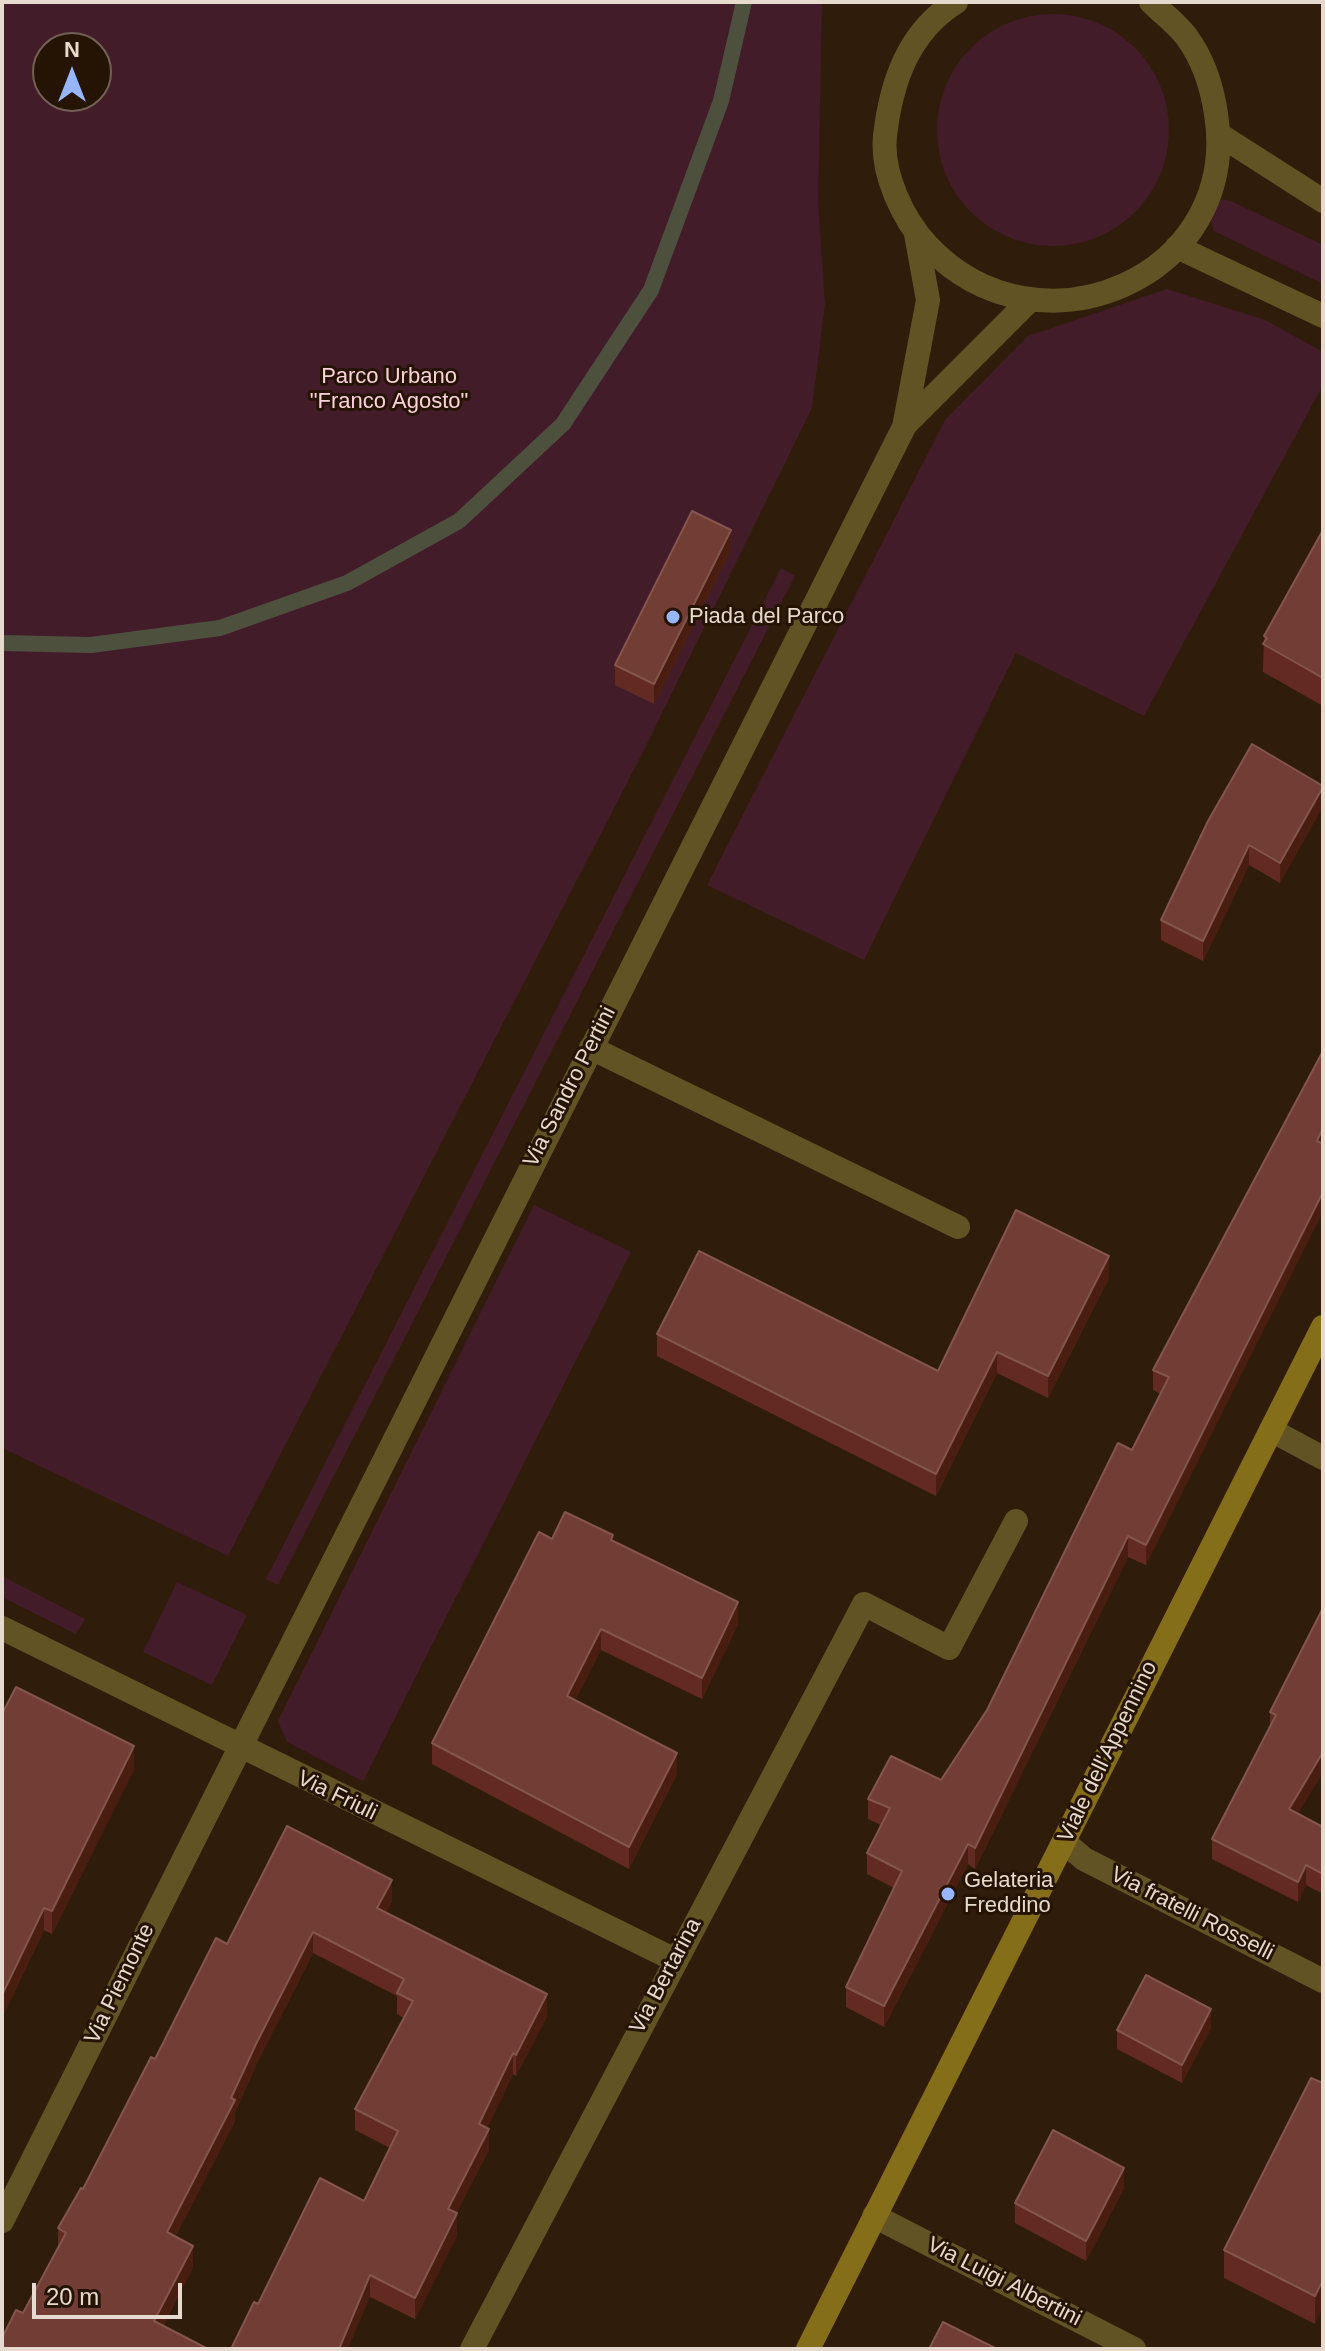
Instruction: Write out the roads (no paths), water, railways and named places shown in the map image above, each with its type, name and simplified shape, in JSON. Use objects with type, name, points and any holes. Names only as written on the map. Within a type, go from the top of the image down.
[{"type":"main road","name":"Viale dell'Appennino","points":[[808,2349],[1323,1327]]},
{"type":"street","points":[[947,5],[910,48],[890,94],[885,142],[894,190],[916,234],[947,267],[985,289],[1028,302],[1082,301],[1135,282],[1177,247],[1200,214],[1215,175],[1220,135],[1211,83],[1186,36],[1151,2]]},
{"type":"street","points":[[1220,135],[1323,201]]},
{"type":"street","name":"Via Sandro Pertini","points":[[238,1747],[904,427],[928,300],[916,234]]},
{"type":"street","points":[[1177,247],[1323,316]]},
{"type":"street","name":"Via Sandro Pertini","points":[[904,427],[1028,302]]},
{"type":"street","points":[[591,1048],[958,1227]]},
{"type":"street","points":[[1271,1430],[1323,1458]]},
{"type":"street","name":"Via Bertarina","points":[[472,2349],[864,1604],[949,1648],[1016,1521]]},
{"type":"street","name":"Via Friuli","points":[[2,1628],[675,1960]]},
{"type":"street","name":"Via Piemonte","points":[[2,2221],[238,1747]]},
{"type":"street","name":"Via fratelli Rosselli","points":[[1064,1842],[1084,1859],[1323,1981]]},
{"type":"street","name":"Via Luigi Albertini","points":[[874,2216],[1134,2349]]},
{"type":"waterway","points":[[2,643],[91,645],[220,628],[347,583],[459,521],[563,424],[651,290],[721,101],[744,2]]},
{"type":"place","name":"Piada del Parco","points":[[673,617]]},
{"type":"place","name":"Gelateria Freddino","points":[[948,1894]]},
{"type":"park label","name":"Parco Urbano \"Franco Agosto\"","points":[[389,390]]}]
